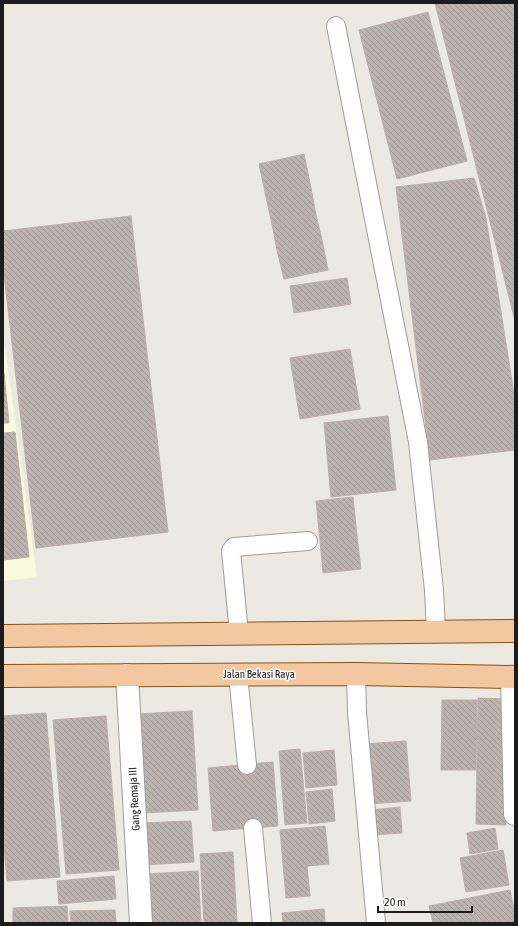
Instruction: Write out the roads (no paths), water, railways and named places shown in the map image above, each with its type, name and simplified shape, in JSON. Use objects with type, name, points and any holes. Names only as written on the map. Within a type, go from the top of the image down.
[{"type":"main road","points":[[3,636],[515,631]]},
{"type":"main road","name":"Jalan Bekasi Raya","points":[[3,676],[356,674],[514,677]]},
{"type":"street","name":"Gang Remaja III","points":[[127,675],[141,923]]},
{"type":"street","points":[[514,677],[515,814]]},
{"type":"lane","points":[[336,26],[418,442],[434,590],[436,632]]},
{"type":"lane","points":[[239,633],[230,551],[232,548],[308,541]]},
{"type":"lane","points":[[238,674],[247,765]]},
{"type":"lane","points":[[356,674],[357,712],[376,923]]},
{"type":"lane","points":[[253,828],[262,923]]}]
